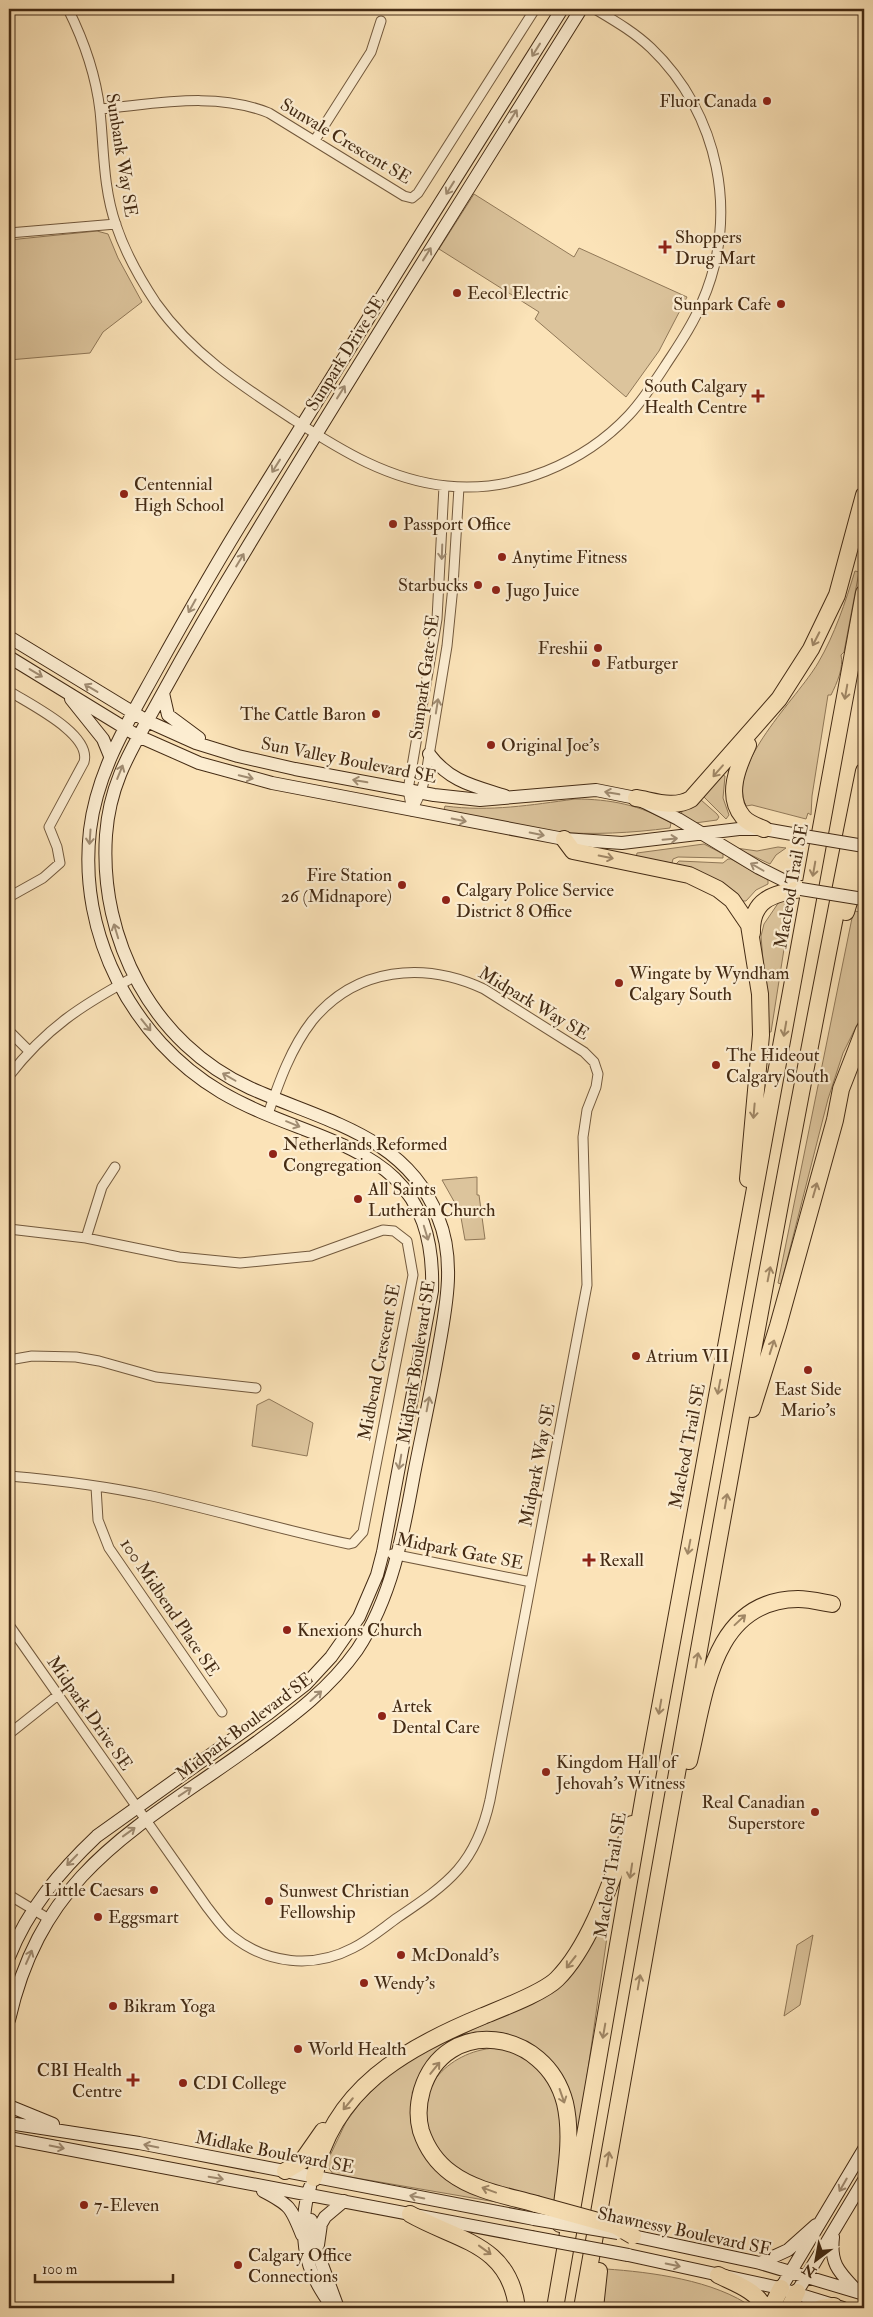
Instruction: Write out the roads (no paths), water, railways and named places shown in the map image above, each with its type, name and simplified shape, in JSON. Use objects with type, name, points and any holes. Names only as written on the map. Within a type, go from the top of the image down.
[{"type":"highway","points":[[636,798],[671,804],[684,803],[691,799],[761,721],[797,672],[825,622],[845,570],[864,495]]},
{"type":"highway","name":"Macleod Trail SE","points":[[555,2308],[645,1789],[864,593]]},
{"type":"highway","points":[[761,721],[739,765],[734,794],[735,803],[742,817],[748,822],[764,829]]},
{"type":"highway","points":[[582,2308],[666,1829],[864,770]]},
{"type":"highway","points":[[564,839],[573,851],[673,870],[702,881],[732,900],[742,911],[749,924],[760,994],[761,1035],[738,1288]]},
{"type":"highway","points":[[814,1030],[864,852]]},
{"type":"highway","points":[[752,940],[752,924],[759,905],[775,894],[801,889]]},
{"type":"highway","points":[[731,1477],[778,1326],[835,1120],[841,1089],[864,1030]]},
{"type":"highway","points":[[835,1120],[864,1054]]},
{"type":"highway","points":[[666,1829],[678,1808],[711,1671],[721,1647],[733,1627],[752,1610],[778,1601],[807,1599],[832,1604]]},
{"type":"highway","points":[[285,2171],[302,2160],[326,2127],[334,2122],[368,2082],[406,2053],[448,2030],[518,2002],[556,1980],[579,1951],[606,1892],[645,1789]]},
{"type":"highway","points":[[555,2308],[568,2145],[568,2122],[562,2093],[553,2074],[542,2061],[521,2047],[496,2040],[478,2041],[460,2046],[440,2062],[424,2083],[418,2117],[425,2142],[439,2163],[456,2177],[497,2193],[535,2211],[616,2226],[633,2236]]},
{"type":"highway","points":[[314,2178],[334,2122]]},
{"type":"highway","points":[[595,2308],[604,2218],[600,2207]]},
{"type":"highway","points":[[410,2214],[428,2224],[467,2239],[487,2251],[499,2263],[510,2279],[517,2308]]},
{"type":"highway","points":[[718,2275],[753,2294],[762,2302],[764,2308]]},
{"type":"highway","points":[[771,2308],[789,2290]]},
{"type":"highway","points":[[789,2290],[789,2308]]},
{"type":"street","name":"Sunbank Way SE","points":[[68,9],[83,40],[100,109],[104,167],[116,224],[146,286],[184,338],[237,384],[316,434],[376,468],[409,480],[459,487],[497,484],[532,476],[567,462],[605,438],[628,417],[654,384],[699,309],[713,272],[720,241],[721,205],[717,169],[704,125],[677,78],[654,51],[629,30],[596,9]]},
{"type":"street","name":"Sunvale Crescent SE","points":[[100,109],[208,100],[248,105],[269,113],[404,196],[414,197],[535,9]]},
{"type":"street","name":"Sunpark Drive SE","points":[[133,713],[209,575],[562,9]]},
{"type":"street","name":"Sunpark Drive SE","points":[[147,721],[196,632],[316,434],[581,9]]},
{"type":"street","points":[[315,140],[371,52],[381,20]]},
{"type":"street","points":[[9,232],[116,224]]},
{"type":"street","name":"Sunpark Gate SE","points":[[412,810],[408,790],[437,620],[444,486]]},
{"type":"street","name":"Sunpark Gate SE","points":[[412,810],[421,792],[429,754],[448,637],[459,487]]},
{"type":"street","name":"Sun Valley Boulevard SE","points":[[9,638],[147,721],[178,736],[213,748],[295,769],[408,790],[480,800],[579,790],[596,790],[636,798],[759,868],[801,889],[864,899]]},
{"type":"street","name":"Sun Valley Boulevard SE","points":[[9,656],[124,729],[180,756],[224,771],[299,789],[564,839],[622,843],[703,835],[739,829],[764,829],[864,846]]},
{"type":"street","points":[[63,690],[103,739],[110,756]]},
{"type":"street","points":[[9,691],[62,725],[82,744],[86,755],[49,827],[57,846],[60,862],[43,878],[9,897]]},
{"type":"street","points":[[163,693],[168,715],[184,729],[213,748]]},
{"type":"street","name":"Midpark Boulevard SE","points":[[9,1957],[33,1910],[69,1863],[96,1836],[269,1713],[306,1684],[331,1657],[359,1617],[383,1552],[432,1291],[432,1258],[422,1221],[410,1199],[381,1166],[369,1157],[348,1147],[223,1093],[187,1069],[165,1049],[144,1024],[119,985],[102,945],[96,923],[89,858],[90,831],[95,802],[110,756],[133,713]]},
{"type":"street","name":"Midpark Boulevard SE","points":[[9,2020],[24,1968],[61,1900],[84,1871],[120,1838],[278,1727],[324,1688],[355,1652],[372,1624],[399,1555],[446,1302],[448,1272],[445,1239],[438,1216],[425,1190],[407,1167],[388,1150],[356,1132],[230,1078],[196,1055],[165,1024],[134,977],[120,944],[111,912],[107,893],[105,860],[110,805],[119,773],[147,721]]},
{"type":"street","points":[[429,754],[441,768],[459,781],[512,798]]},
{"type":"street","name":"Midpark Way SE","points":[[145,1820],[225,1929],[253,1950],[279,1959],[300,1962],[325,1959],[354,1948],[446,1883],[468,1859],[478,1840],[489,1805],[587,1285],[583,1137],[587,1110],[598,1078],[597,1068],[594,1062],[571,1043],[475,985],[444,974],[404,972],[379,977],[348,990],[322,1011],[297,1043],[268,1114]]},
{"type":"street","points":[[9,1076],[28,1051],[83,1005],[134,977]]},
{"type":"street","points":[[9,1030],[28,1051]]},
{"type":"street","points":[[86,1238],[102,1187],[115,1167]]},
{"type":"street","name":"Midbend Crescent SE","points":[[9,1229],[86,1238],[179,1257],[240,1263],[311,1256],[383,1230],[394,1231],[407,1241],[413,1275],[363,1532],[354,1543],[349,1544],[299,1533],[151,1496],[9,1476]]},
{"type":"street","points":[[9,1360],[32,1356],[76,1357],[156,1376],[256,1388]]},
{"type":"street","name":"100 Midbend Place SE","points":[[96,1487],[98,1520],[109,1548],[222,1712]]},
{"type":"street","name":"Midpark Gate SE","points":[[383,1552],[531,1582]]},
{"type":"street","name":"Midpark Drive SE","points":[[9,1625],[145,1820]]},
{"type":"street","points":[[9,1734],[58,1695]]},
{"type":"street","points":[[9,1814],[9,1827]]},
{"type":"street","points":[[9,1895],[49,1920]]},
{"type":"street","points":[[9,2106],[50,2124],[116,2140]]},
{"type":"street","name":"Midlake Boulevard SE","points":[[9,2123],[116,2140],[314,2178],[535,2211]]},
{"type":"street","name":"Midlake Boulevard SE","points":[[9,2138],[532,2237]]},
{"type":"street","points":[[789,2290],[792,2272],[864,2149]]},
{"type":"street","points":[[304,2240],[314,2178]]},
{"type":"street","points":[[789,2290],[807,2276],[864,2180]]},
{"type":"street","points":[[247,2183],[282,2200],[290,2207],[304,2240],[312,2274],[333,2308]]},
{"type":"street","points":[[310,2195],[311,2222],[316,2250],[338,2308]]},
{"type":"street","points":[[316,2250],[323,2221],[329,2213],[344,2201]]},
{"type":"street","points":[[760,2263],[788,2250],[809,2230],[822,2221]]},
{"type":"street","points":[[834,2232],[833,2261],[843,2276],[860,2292]]},
{"type":"street","name":"Shawnessy Boulevard SE","points":[[633,2236],[760,2263],[860,2292]]},
{"type":"street","name":"Shawnessy Boulevard SE","points":[[532,2237],[628,2255],[789,2290],[832,2307]]},
{"type":"place","name":"Fluor Canada","points":[[767,101]]},
{"type":"place","name":"Shoppers Drug Mart","points":[[665,247]]},
{"type":"place","name":"Eecol Electric","points":[[457,293]]},
{"type":"place","name":"Sunpark Cafe","points":[[781,304]]},
{"type":"place","name":"South Calgary Health Centre","points":[[758,396]]},
{"type":"place","name":"Centennial High School","points":[[124,494]]},
{"type":"place","name":"Passport Office","points":[[393,524]]},
{"type":"place","name":"Anytime Fitness","points":[[502,557]]},
{"type":"place","name":"Starbucks","points":[[478,585]]},
{"type":"place","name":"Jugo Juice","points":[[496,590]]},
{"type":"place","name":"Freshii","points":[[598,648]]},
{"type":"place","name":"Fatburger","points":[[596,663]]},
{"type":"place","name":"The Cattle Baron","points":[[376,714]]},
{"type":"place","name":"Original Joe's","points":[[491,745]]},
{"type":"place","name":"Fire Station 26 (Midnapore)","points":[[402,885]]},
{"type":"place","name":"Calgary Police Service District 8 Office","points":[[446,900]]},
{"type":"place","name":"Wingate by Wyndham Calgary South","points":[[619,983]]},
{"type":"place","name":"The Hideout Calgary South","points":[[716,1065]]},
{"type":"place","name":"Netherlands Reformed Congregation","points":[[273,1154]]},
{"type":"place","name":"All Saints Lutheran Church","points":[[358,1199]]},
{"type":"place","name":"Atrium VII","points":[[636,1356]]},
{"type":"place","name":"East Side Mario's","points":[[808,1370]]},
{"type":"place","name":"Rexall","points":[[589,1560]]},
{"type":"place","name":"Knexions Church","points":[[287,1630]]},
{"type":"place","name":"Artek Dental Care","points":[[382,1716]]},
{"type":"place","name":"Kingdom Hall of Jehovah's Witness","points":[[546,1772]]},
{"type":"place","name":"Real Canadian Superstore","points":[[815,1812]]},
{"type":"place","name":"Little Caesars","points":[[154,1890]]},
{"type":"place","name":"Sunwest Christian Fellowship","points":[[269,1901]]},
{"type":"place","name":"Eggsmart","points":[[98,1917]]},
{"type":"place","name":"McDonald's","points":[[401,1955]]},
{"type":"place","name":"Wendy's","points":[[364,1983]]},
{"type":"place","name":"Bikram Yoga","points":[[113,2006]]},
{"type":"place","name":"World Health","points":[[298,2049]]},
{"type":"place","name":"CBI Health Centre","points":[[133,2080]]},
{"type":"place","name":"CDI College","points":[[183,2083]]},
{"type":"place","name":"7-Eleven","points":[[84,2205]]},
{"type":"place","name":"Calgary Office Connections","points":[[238,2265]]}]
